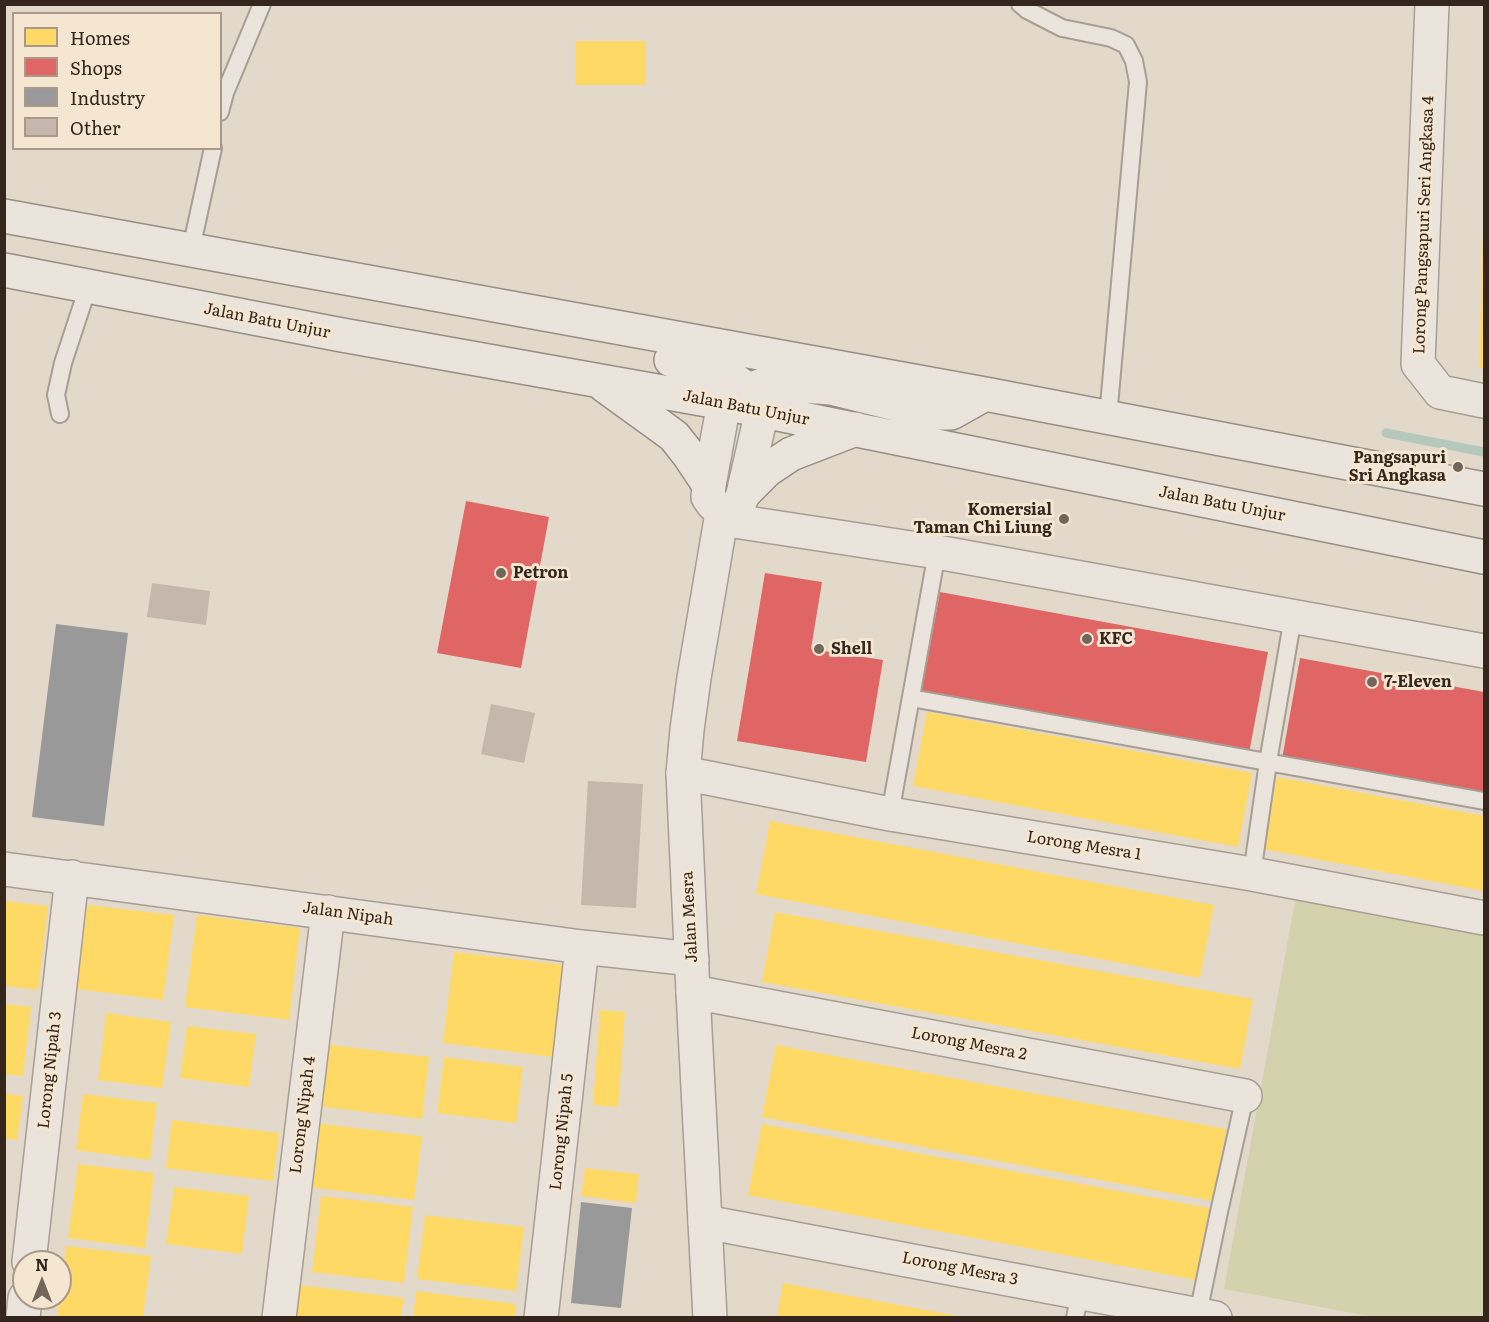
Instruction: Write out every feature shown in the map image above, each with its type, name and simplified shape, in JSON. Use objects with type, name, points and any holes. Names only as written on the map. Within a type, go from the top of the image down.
[{"type":"street","name":"Lorong Pangsapuri Seri Angkasa 4","points":[[1432,4],[1418,364],[1440,392],[1485,401]]},
{"type":"street","points":[[4,216],[985,394],[1485,489]]},
{"type":"street","name":"Jalan Batu Unjur","points":[[4,270],[330,333],[595,380],[745,401],[856,429],[1485,557]]},
{"type":"street","points":[[574,320],[598,341],[651,357],[709,367],[730,377],[745,401],[743,494],[740,502],[721,519]]},
{"type":"street","points":[[595,380],[674,436],[709,485]]},
{"type":"street","points":[[721,519],[708,497],[709,485],[745,401],[763,385],[831,388],[932,413],[951,413],[985,394]]},
{"type":"street","points":[[743,494],[767,470],[791,454],[856,429]]},
{"type":"street","points":[[721,519],[937,552],[1485,651]]},
{"type":"street","name":"Jalan Mesra","points":[[710,1317],[683,773],[694,678],[721,519]]},
{"type":"street","name":"Lorong Mesra 1","points":[[683,773],[890,814],[1251,874],[1485,918]]},
{"type":"street","name":"Jalan Nipah","points":[[4,868],[582,947],[692,959]]},
{"type":"street","name":"Lorong Nipah 3","points":[[30,1250],[72,877]]},
{"type":"street","name":"Lorong Nipah 4","points":[[279,1317],[328,912]]},
{"type":"street","name":"Lorong Nipah 5","points":[[541,1317],[582,947]]},
{"type":"street","name":"Lorong Mesra 2","points":[[693,992],[1245,1096]]},
{"type":"street","name":"Lorong Mesra 3","points":[[705,1222],[1077,1304],[1206,1316]]},
{"type":"lane","points":[[222,104],[262,4]]},
{"type":"lane","points":[[1020,4],[1062,28],[1111,38],[1126,45],[1134,62],[1138,82],[1108,417]]},
{"type":"lane","points":[[191,249],[213,150]]},
{"type":"lane","points":[[60,414],[56,395],[63,363],[88,287]]},
{"type":"lane","points":[[890,814],[937,552]]},
{"type":"lane","points":[[1251,874],[1293,617]]},
{"type":"lane","points":[[910,698],[1485,801]]},
{"type":"lane","points":[[1206,1316],[1219,1212],[1245,1096]]},
{"type":"shaded area","points":[[1296,896],[1484,932],[1484,1317],[1374,1317],[1224,1289]]},
{"type":"building: Homes","points":[[575,41],[646,41],[646,85],[575,85]]},
{"type":"building: Homes","points":[[1483,231],[1484,368],[1479,368]]},
{"type":"building: Homes","points":[[927,712],[1252,773],[1238,847],[913,786]]},
{"type":"building: Homes","points":[[1277,777],[1484,816],[1484,891],[1263,849]]},
{"type":"building: Homes","points":[[770,821],[1214,905],[1200,978],[756,894]]},
{"type":"building: Homes","points":[[5,901],[48,906],[38,990],[5,986]]},
{"type":"building: Homes","points":[[87,905],[174,915],[163,1000],[77,989]]},
{"type":"building: Homes","points":[[775,912],[1253,999],[1240,1069],[762,982]]},
{"type":"building: Homes","points":[[197,915],[300,928],[289,1020],[185,1007]]},
{"type":"building: Homes","points":[[454,952],[565,965],[553,1057],[443,1043]]},
{"type":"building: Homes","points":[[4,1004],[31,1007],[23,1076],[4,1074]]},
{"type":"building: Homes","points":[[600,1010],[625,1012],[618,1107],[593,1105]]},
{"type":"building: Homes","points":[[106,1013],[171,1022],[162,1088],[98,1080]]},
{"type":"building: Homes","points":[[187,1026],[256,1034],[249,1087],[180,1078]]},
{"type":"building: Homes","points":[[324,1044],[429,1057],[422,1119],[317,1106]]},
{"type":"building: Homes","points":[[776,1045],[1226,1129],[1213,1201],[762,1117]]},
{"type":"building: Homes","points":[[444,1057],[523,1067],[516,1123],[437,1113]]},
{"type":"building: Homes","points":[[4,1093],[23,1096],[17,1140],[4,1138]]},
{"type":"building: Homes","points":[[83,1094],[157,1103],[150,1160],[76,1150]]},
{"type":"building: Homes","points":[[172,1120],[279,1133],[273,1181],[166,1168]]},
{"type":"building: Homes","points":[[315,1123],[422,1136],[414,1200],[307,1187]]},
{"type":"building: Homes","points":[[762,1124],[1209,1208],[1196,1280],[748,1195]]},
{"type":"building: Homes","points":[[78,1164],[154,1173],[145,1248],[68,1238]]},
{"type":"building: Homes","points":[[585,1168],[639,1174],[636,1203],[581,1196]]},
{"type":"building: Homes","points":[[174,1187],[249,1196],[242,1254],[166,1244]]},
{"type":"building: Homes","points":[[321,1196],[413,1207],[404,1283],[312,1272]]},
{"type":"building: Homes","points":[[425,1215],[524,1227],[516,1291],[417,1279]]},
{"type":"building: Homes","points":[[66,1246],[151,1256],[143,1317],[57,1317],[58,1310],[72,1310],[72,1250],[65,1250]]},
{"type":"building: Homes","points":[[783,1283],[957,1316],[957,1317],[777,1317]]},
{"type":"building: Homes","points":[[300,1285],[404,1298],[401,1317],[296,1317]]},
{"type":"building: Homes","points":[[416,1291],[516,1304],[515,1317],[413,1317]]},
{"type":"building: Shops","points":[[466,501],[549,517],[521,668],[437,653]]},
{"type":"building: Shops","points":[[765,573],[822,582],[811,649],[883,660],[866,762],[737,741]]},
{"type":"building: Shops","points":[[940,592],[1268,652],[1249,753],[921,694]]},
{"type":"building: Shops","points":[[1300,658],[1484,692],[1484,796],[1282,759]]},
{"type":"building: Industry","points":[[56,624],[128,633],[104,826],[32,817]]},
{"type":"building: Industry","points":[[581,1202],[632,1208],[621,1308],[571,1303]]},
{"type":"building: Other","points":[[152,583],[210,591],[206,625],[147,617]]},
{"type":"building: Other","points":[[491,704],[535,713],[524,763],[481,754]]},
{"type":"building: Other","points":[[588,781],[643,784],[636,908],[581,905]]},
{"type":"waterway","points":[[1386,433],[1484,452]]},
{"type":"place","name":"Pangsapuri Sri Angkasa","points":[[1458,467]]},
{"type":"place","name":"Komersial Taman Chi Liung","points":[[1064,519]]},
{"type":"place","name":"Petron","points":[[501,573]]},
{"type":"place","name":"KFC","points":[[1087,639]]},
{"type":"place","name":"Shell","points":[[819,649]]},
{"type":"place","name":"7-Eleven","points":[[1372,682]]}]
